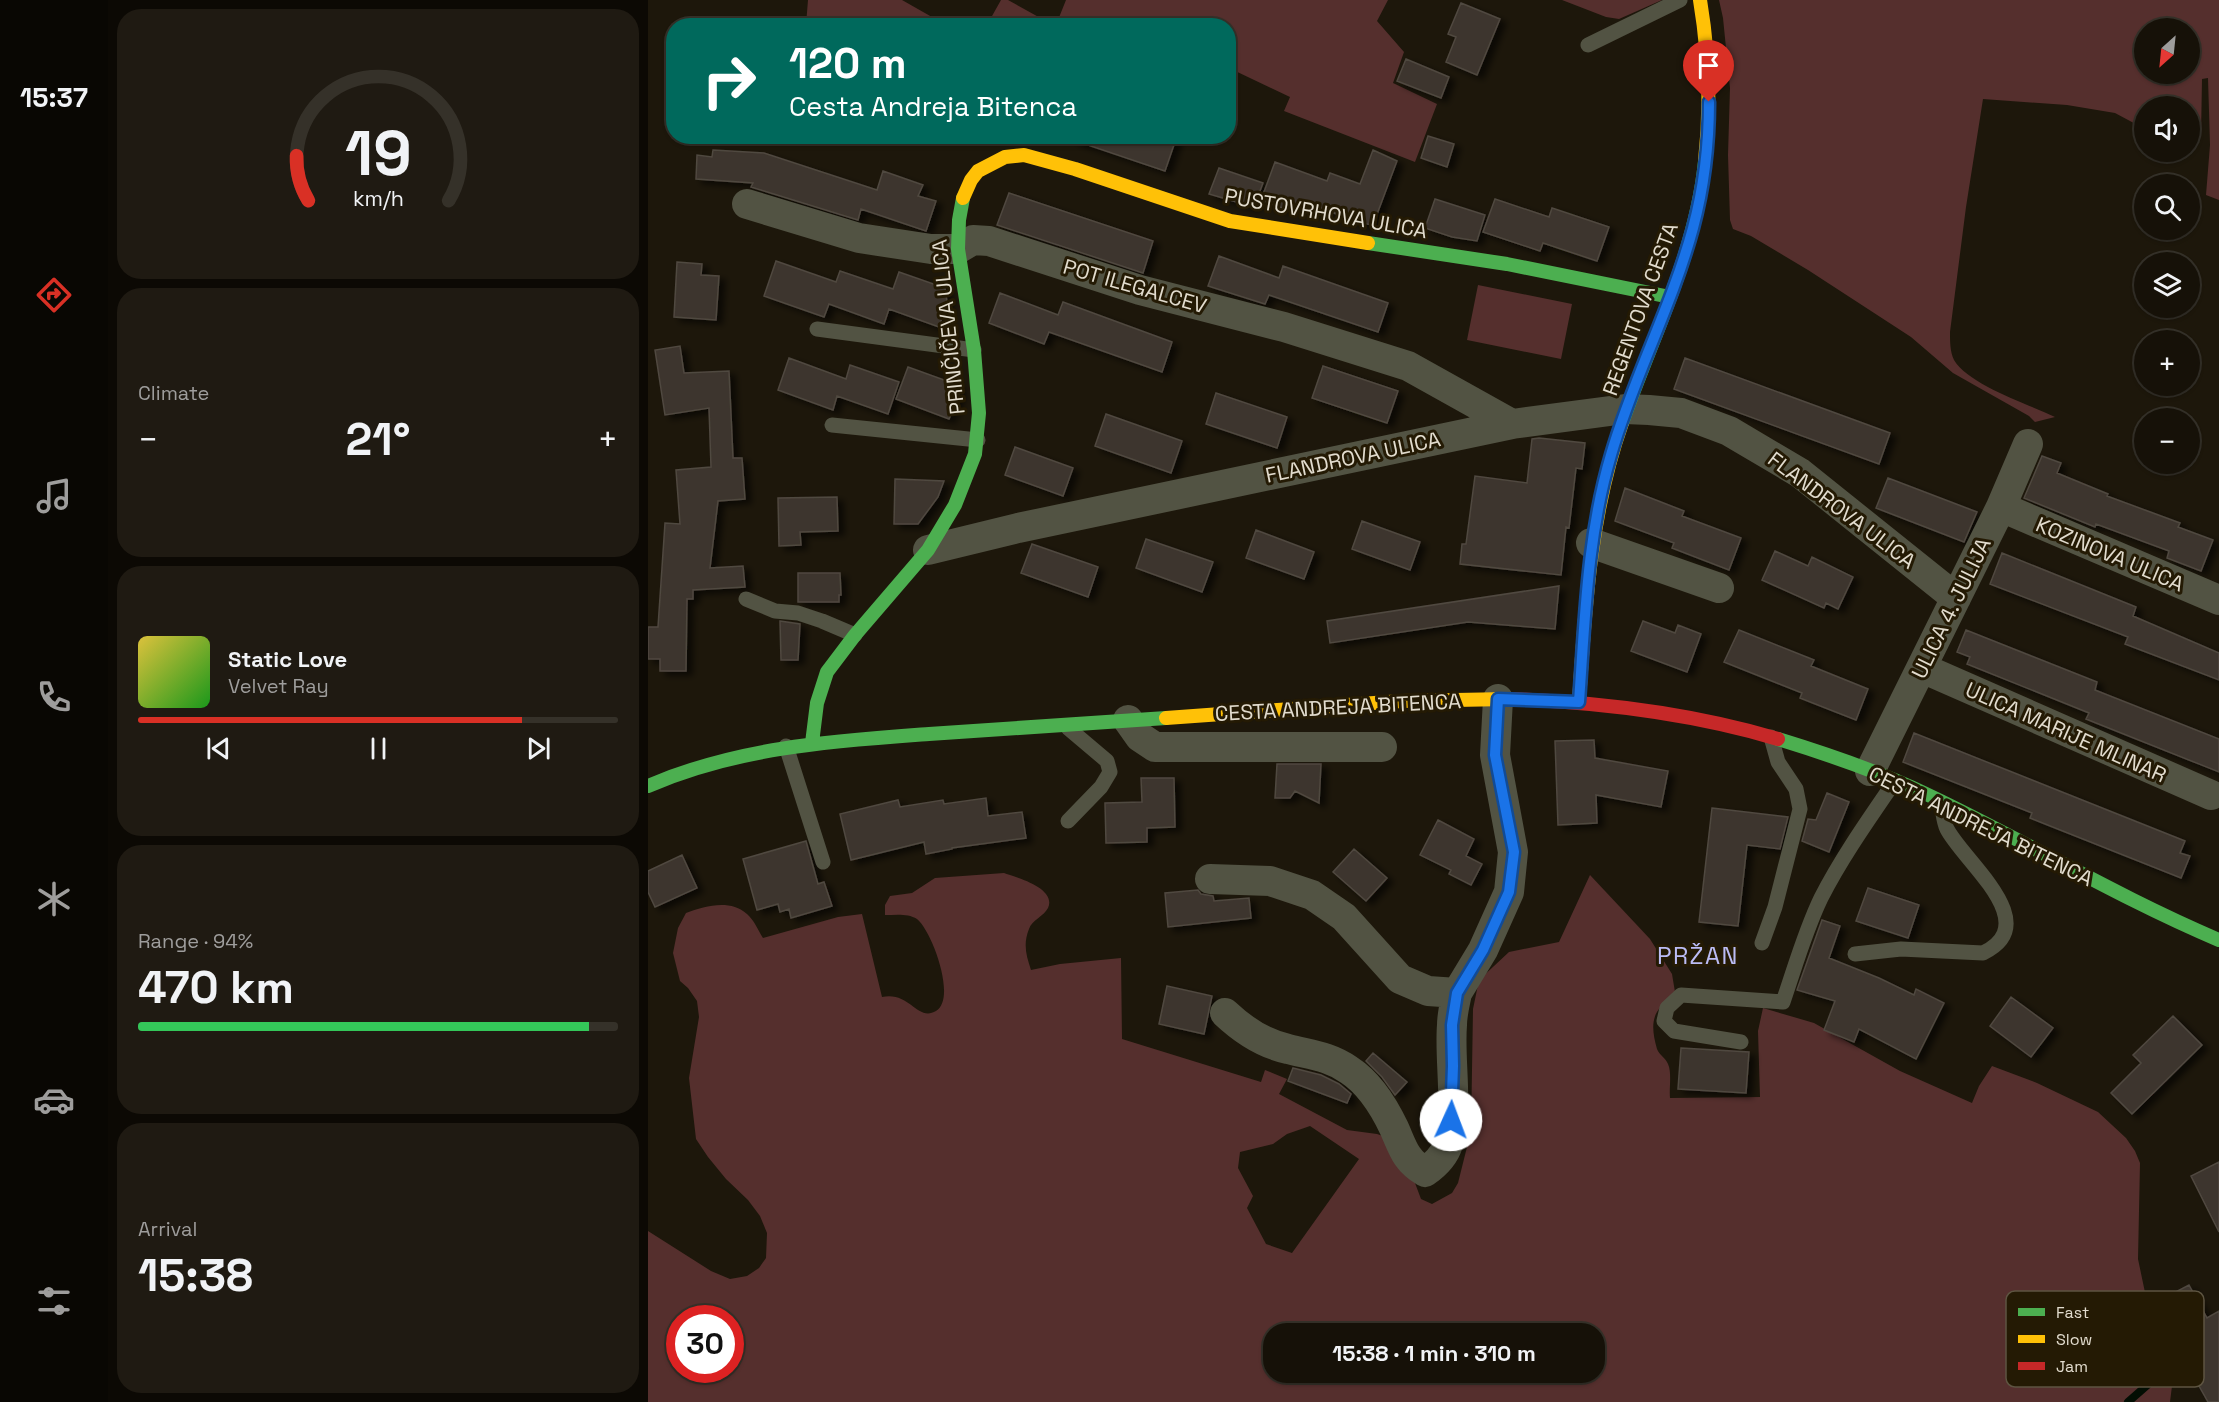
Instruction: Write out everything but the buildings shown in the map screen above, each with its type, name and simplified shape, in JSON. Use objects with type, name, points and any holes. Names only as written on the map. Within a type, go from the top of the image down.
[{"type":"street","name":"REGENTOVA CESTA","points":[[1579,702],[1586,590],[1591,543],[1601,493],[1625,409],[1670,297],[1693,228],[1706,159],[1708,54],[1700,0]]},
{"type":"street","name":"PUSTOVRHOVA ULICA","points":[[963,196],[978,171],[1005,157],[1024,155],[1075,169],[1230,221],[1507,264],[1670,297]]},
{"type":"street","name":"PRINČIČEVA ULICA","points":[[928,550],[955,505],[975,454],[978,440],[979,413],[974,350],[958,249],[963,196]]},
{"type":"street","name":"POT ILEGALCEV","points":[[747,204],[859,238],[931,249],[958,249],[973,240],[989,241],[1140,290],[1284,327],[1408,366],[1512,424]]},
{"type":"street","name":"FLANDROVA ULICA","points":[[928,550],[1018,528],[1512,424],[1625,409],[1681,413],[1730,431],[1800,473],[1956,598]]},
{"type":"street","name":"ULICA 4. JULIJA","points":[[1883,776],[1922,668],[2001,507],[2028,444]]},
{"type":"street","name":"KOZINOVA ULICA","points":[[2001,507],[2219,600]]},
{"type":"street","points":[[1591,543],[1719,588]]},
{"type":"street","points":[[812,743],[817,703],[827,672],[855,635],[928,550]]},
{"type":"street","name":"ULICA MARIJE MLINAR","points":[[1922,668],[2211,795]]},
{"type":"street","points":[[1225,1013],[1236,1024],[1261,1038],[1286,1049],[1321,1055],[1350,1070],[1379,1099],[1412,1164],[1425,1172],[1438,1162],[1448,1145],[1451,1120],[1452,1025],[1457,993],[1483,950],[1509,892],[1514,852],[1495,755],[1498,699]]},
{"type":"street","name":"CESTA ANDREJA BITENCA","points":[[648,786],[702,766],[786,746],[812,743],[1382,703],[1498,699],[1579,702],[1691,718],[1771,737],[1883,776],[1941,802],[2145,907],[2219,940]]},
{"type":"street","name":"CESTA ANDREJA BITENCA","points":[[1128,720],[1140,737],[1155,747],[1382,747]]},
{"type":"street","points":[[1210,879],[1270,881],[1312,895],[1344,917],[1400,979],[1428,991],[1457,993]]},
{"type":"lane","points":[[1588,45],[1680,0]]},
{"type":"lane","points":[[817,329],[974,350]]},
{"type":"lane","points":[[832,425],[978,440]]},
{"type":"lane","points":[[746,599],[775,611],[798,613],[855,635]]},
{"type":"lane","points":[[1063,724],[1107,761],[1110,772],[1101,787],[1068,821]]},
{"type":"lane","points":[[1762,943],[1775,907],[1800,809],[1796,789],[1778,762],[1771,737]]},
{"type":"lane","points":[[786,746],[823,862]]},
{"type":"lane","points":[[1741,1042],[1674,1031],[1664,1021],[1667,1008],[1681,995],[1783,1002],[1807,932],[1822,897],[1860,832],[1883,776]]},
{"type":"lane","points":[[1855,954],[1901,949],[1983,953],[1995,947],[2003,938],[2006,920],[1998,896],[1946,828],[1941,802]]},
{"type":"shaded area","points":[[808,0],[902,0],[934,18],[807,18]]},
{"type":"shaded area","points":[[1001,0],[1008,0],[1040,18],[991,18]]},
{"type":"shaded area","points":[[1066,0],[1388,0],[1377,21],[1404,52],[1393,83],[1437,104],[1415,162],[1284,111],[1290,97],[1236,71],[1236,18],[1059,18]]},
{"type":"shaded area","points":[[1562,0],[1662,0],[1619,19],[1606,17]]},
{"type":"shaded area","points":[[1719,0],[2219,0],[2219,200],[2206,195],[2210,145],[2208,78],[2202,79],[2201,136],[2200,96],[2134,96],[2134,123],[2115,113],[2067,105],[1983,99],[1950,332],[1951,350],[1954,360],[1972,378],[2055,417],[2035,422],[2029,416],[1953,373],[1911,337],[1808,270],[1751,236],[1733,229],[1730,220],[1728,155],[1730,88]]},
{"type":"shaded area","points":[[1478,285],[1572,304],[1561,359],[1467,340]]},
{"type":"shaded area","points":[[1004,873],[1034,884],[1047,895],[1049,901],[1046,911],[1033,923],[1027,934],[1026,950],[1031,970],[1060,964],[1121,958],[1122,1039],[1261,1082],[1265,1070],[1287,1079],[1279,1094],[1347,1130],[1377,1134],[1395,1140],[1403,1151],[1421,1199],[1432,1204],[1452,1193],[1458,1183],[1471,1131],[1473,1009],[1479,980],[1509,952],[1559,942],[1590,875],[1650,939],[1672,974],[1676,998],[1662,1006],[1657,1012],[1653,1025],[1657,1049],[1669,1068],[1670,1098],[1760,1097],[1758,1031],[1763,1008],[1814,1023],[1900,1071],[1972,1103],[1979,1086],[1992,1066],[2037,1083],[2098,1112],[2126,1138],[2140,1163],[2138,1259],[2145,1291],[2006,1291],[2006,1387],[2172,1387],[2170,1402],[648,1402],[648,1231],[711,1271],[730,1279],[747,1276],[759,1268],[766,1258],[767,1233],[760,1216],[748,1200],[726,1179],[696,1139],[689,1078],[699,1017],[697,1001],[680,981],[673,953],[678,928],[686,913],[717,905],[740,909],[754,922],[763,938],[838,917],[862,914],[882,997],[900,998],[923,1013],[936,1011],[942,1004],[944,993],[940,965],[935,950],[917,919],[906,915],[885,915],[885,905],[890,896],[912,893],[935,878]],"holes":[[[1310,1126],[1359,1159],[1292,1253],[1266,1244],[1247,1208],[1253,1196],[1238,1168],[1240,1152],[1273,1144],[1287,1134]]]},
{"type":"waterway","points":[[2128,1402],[2145,1387]]},
{"type":"traffic: fast","points":[[1622,423],[1683,262],[1700,195],[1705,161]]},
{"type":"traffic: fast","points":[[812,743],[817,703],[827,672],[855,635],[928,550],[955,505],[975,454],[979,413],[974,350],[958,249],[959,220],[963,198]]},
{"type":"traffic: fast","points":[[1368,243],[1507,264],[1670,297]]},
{"type":"traffic: fast","points":[[648,786],[716,762],[822,743],[1166,718]]},
{"type":"traffic: fast","points":[[1778,739],[1852,763],[1924,793],[2144,906],[2219,940]]},
{"type":"traffic: slow","points":[[1700,0],[1708,80],[1705,161]]},
{"type":"traffic: slow","points":[[963,198],[978,171],[1005,157],[1024,155],[1075,169],[1230,221],[1368,243]]},
{"type":"traffic: slow","points":[[1579,702],[1587,596],[1596,526],[1611,457],[1622,423]]},
{"type":"traffic: slow","points":[[1166,718],[1402,701],[1508,699]]},
{"type":"traffic: jam","points":[[1508,699],[1644,710],[1711,722],[1778,739]]},
{"type":"district","name":"PRŽAN","points":[[1698,955]]},
{"type":"route","points":[[1451,1120],[1452,1025],[1457,993],[1483,950],[1509,892],[1514,852],[1495,755],[1498,699],[1579,702],[1586,590],[1591,543],[1601,493],[1625,409],[1670,297],[1693,228],[1702,191],[1709,102]]}]
